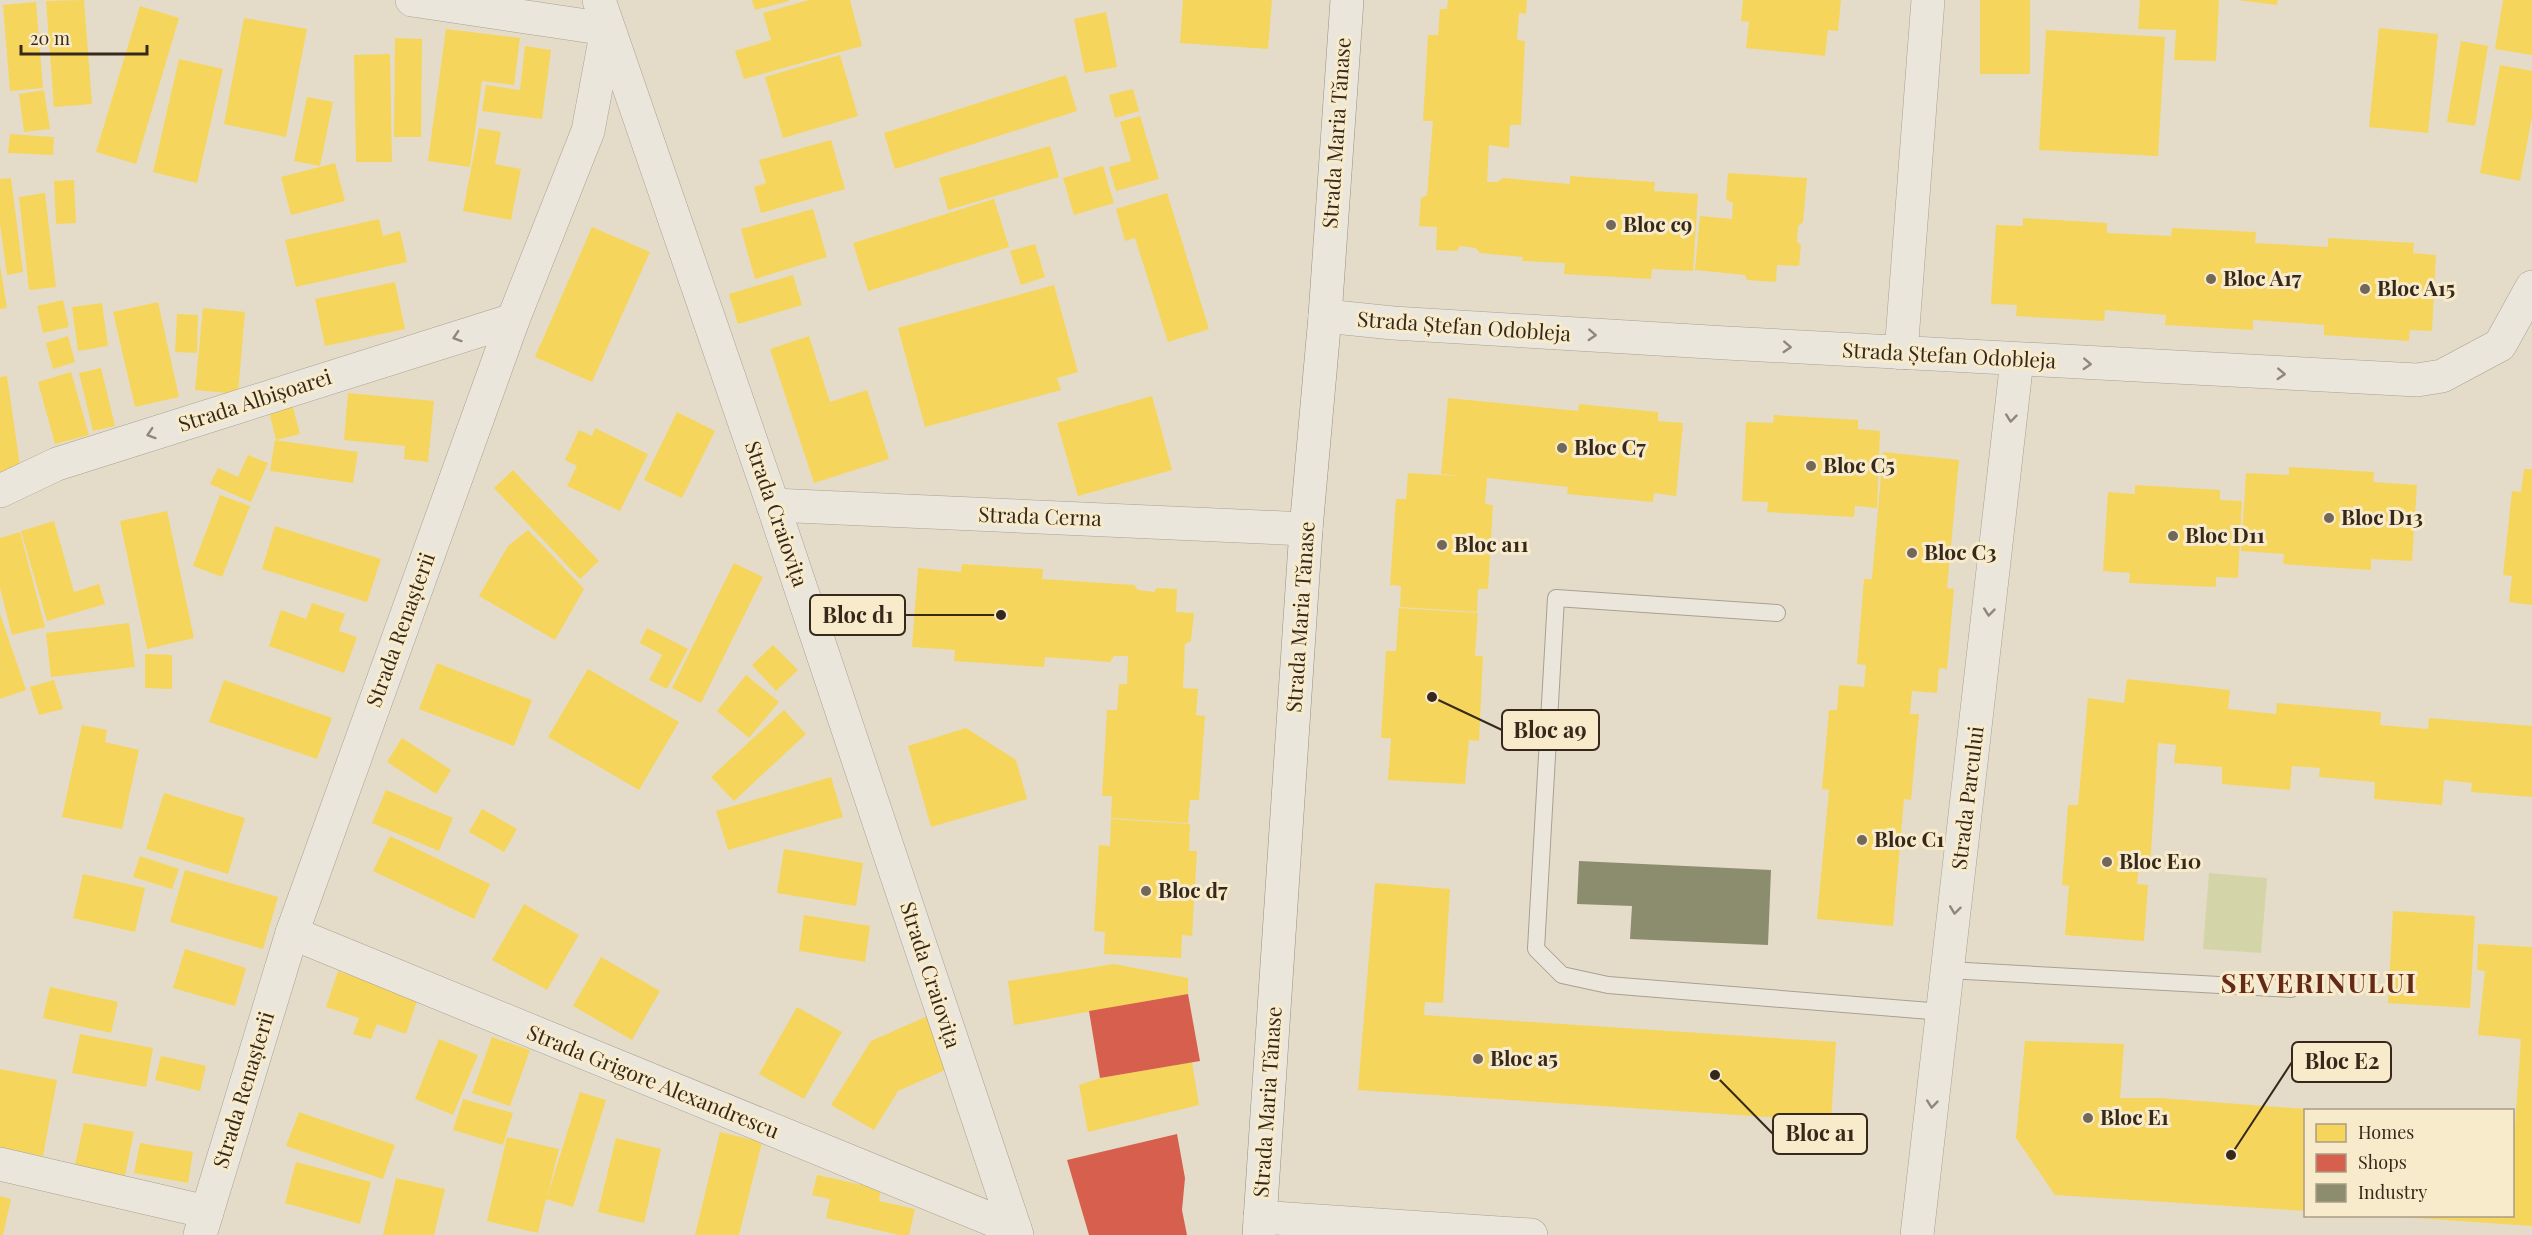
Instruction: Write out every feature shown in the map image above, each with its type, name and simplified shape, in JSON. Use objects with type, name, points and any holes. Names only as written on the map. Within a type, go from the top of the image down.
[{"type":"street","points":[[412,0],[603,14]]},
{"type":"street","name":"Strada Maria Tănase","points":[[1260,1226],[1306,529],[1325,316],[1347,0]]},
{"type":"street","points":[[1901,353],[1928,0]]},
{"type":"street","name":"Strada Renașterii","points":[[204,1224],[292,933],[513,320],[588,131],[603,14]]},
{"type":"street","name":"Strada Craiovița","points":[[603,14],[773,506],[1016,1232]]},
{"type":"street","name":"Strada Ștefan Odobleja","points":[[1325,316],[1393,323],[2017,360],[2417,380],[2442,376],[2500,345],[2532,287]]},
{"type":"street","name":"Strada Albișoarei","points":[[0,491],[57,464],[513,320]]},
{"type":"street","name":"Strada Parcului","points":[[1917,1235],[2017,360]]},
{"type":"street","name":"Strada Cerna","points":[[773,506],[1306,529]]},
{"type":"street","name":"Strada Grigore Alexandrescu","points":[[292,933],[1016,1232]]},
{"type":"street","points":[[0,1164],[204,1224]]},
{"type":"street","points":[[1260,1226],[1531,1235]]},
{"type":"lane","points":[[1777,613],[1556,598],[1536,949],[1562,975],[1608,985],[1943,1012]]},
{"type":"lane","points":[[1948,970],[2291,989]]},
{"type":"green space","points":[[2209,873],[2267,878],[2261,953],[2203,949]]},
{"type":"building: Homes","points":[[84,0],[92,104],[54,107],[46,1]]},
{"type":"building: Homes","points":[[752,0],[789,0],[789,1],[755,10]]},
{"type":"building: Homes","points":[[809,0],[850,0],[862,46],[744,79],[735,51],[771,40],[763,13]]},
{"type":"building: Homes","points":[[1183,0],[1272,0],[1268,49],[1180,43]]},
{"type":"building: Homes","points":[[1448,0],[1527,0],[1526,14],[1519,13],[1517,40],[1525,41],[1521,125],[1510,125],[1509,148],[1489,145],[1487,182],[1498,182],[1503,178],[1570,184],[1570,176],[1655,182],[1654,191],[1698,194],[1693,271],[1652,269],[1651,279],[1564,274],[1565,263],[1522,261],[1523,257],[1480,253],[1476,248],[1460,246],[1457,251],[1436,250],[1437,227],[1419,226],[1421,198],[1427,195],[1433,121],[1423,121],[1428,35],[1438,35],[1440,9],[1447,9]]},
{"type":"building: Homes","points":[[1743,0],[1841,0],[1838,31],[1828,30],[1825,56],[1746,48],[1749,22],[1741,21]]},
{"type":"building: Homes","points":[[1980,0],[2030,0],[2030,74],[1980,74]]},
{"type":"building: Homes","points":[[2140,0],[2219,0],[2216,61],[2174,60],[2176,30],[2138,29]]},
{"type":"building: Homes","points":[[2237,0],[2278,0],[2277,5]]},
{"type":"building: Homes","points":[[2503,0],[2532,0],[2532,55],[2495,49]]},
{"type":"building: Homes","points":[[36,2],[43,88],[10,91],[3,5]]},
{"type":"building: Homes","points":[[140,6],[179,18],[136,164],[96,152]]},
{"type":"building: Homes","points":[[1106,12],[1117,67],[1085,73],[1074,19]]},
{"type":"building: Homes","points":[[244,18],[307,29],[286,137],[224,124]]},
{"type":"building: Homes","points":[[2379,28],[2438,34],[2428,133],[2369,127]]},
{"type":"building: Homes","points":[[446,29],[520,38],[514,85],[482,81],[470,167],[428,161]]},
{"type":"building: Homes","points":[[2046,30],[2165,37],[2158,156],[2039,150]]},
{"type":"building: Homes","points":[[395,38],[422,39],[421,137],[394,137]]},
{"type":"building: Homes","points":[[2461,41],[2488,46],[2475,126],[2447,122]]},
{"type":"building: Homes","points":[[525,46],[551,50],[542,119],[482,111],[486,85],[520,90]]},
{"type":"building: Homes","points":[[390,54],[392,162],[356,162],[354,55]]},
{"type":"building: Homes","points":[[840,55],[858,116],[783,138],[765,77]]},
{"type":"building: Homes","points":[[179,59],[223,69],[197,183],[153,172]]},
{"type":"building: Homes","points":[[2500,65],[2532,71],[2532,117],[2520,181],[2480,173]]},
{"type":"building: Homes","points":[[1066,75],[1077,111],[895,169],[884,133]]},
{"type":"building: Homes","points":[[1133,89],[1139,111],[1115,118],[1109,95]]},
{"type":"building: Homes","points":[[44,90],[50,129],[24,132],[19,94]]},
{"type":"building: Homes","points":[[307,97],[333,102],[320,166],[294,161]]},
{"type":"building: Homes","points":[[1140,116],[1159,179],[1116,191],[1109,167],[1131,161],[1120,122]]},
{"type":"building: Homes","points":[[479,128],[501,132],[495,164],[521,169],[511,220],[463,211]]},
{"type":"building: Homes","points":[[10,134],[54,137],[53,155],[8,153]]},
{"type":"building: Homes","points":[[831,140],[845,189],[761,213],[754,187],[766,183],[759,160]]},
{"type":"building: Homes","points":[[1050,146],[1059,177],[948,210],[939,178]]},
{"type":"building: Homes","points":[[335,163],[345,201],[291,215],[281,177]]},
{"type":"building: Homes","points":[[1103,166],[1114,203],[1074,215],[1063,178]]},
{"type":"building: Homes","points":[[1728,173],[1807,178],[1803,222],[1798,226],[1797,242],[1801,245],[1799,266],[1777,265],[1776,282],[1747,280],[1745,275],[1695,270],[1700,216],[1732,219],[1733,203],[1726,200]]},
{"type":"building: Homes","points":[[11,178],[23,272],[7,275],[0,224],[0,179]]},
{"type":"building: Homes","points":[[74,180],[76,223],[56,224],[54,181]]},
{"type":"building: Homes","points":[[45,193],[56,287],[29,290],[19,197]]},
{"type":"building: Homes","points":[[1167,193],[1209,329],[1168,342],[1135,238],[1125,241],[1116,209]]},
{"type":"building: Homes","points":[[994,199],[1009,247],[868,291],[853,243]]},
{"type":"building: Homes","points":[[813,209],[827,257],[755,279],[741,229]]},
{"type":"building: Homes","points":[[2023,218],[2107,223],[2107,233],[2171,236],[2172,228],[2256,232],[2255,243],[2328,247],[2328,238],[2414,243],[2413,253],[2436,255],[2432,331],[2410,330],[2409,341],[2324,335],[2324,325],[2253,320],[2253,330],[2165,325],[2166,315],[2105,310],[2104,321],[2016,316],[2017,305],[1991,304],[1996,225],[2023,226]]},
{"type":"building: Homes","points":[[379,219],[383,236],[400,231],[407,262],[296,287],[285,240]]},
{"type":"building: Homes","points":[[592,227],[650,252],[592,382],[535,357]]},
{"type":"building: Homes","points":[[1035,244],[1045,277],[1021,285],[1010,251]]},
{"type":"building: Homes","points":[[0,265],[7,308],[0,309]]},
{"type":"building: Homes","points":[[793,275],[802,305],[738,324],[729,294]]},
{"type":"building: Homes","points":[[395,282],[405,329],[325,346],[315,299]]},
{"type":"building: Homes","points":[[1054,285],[1078,372],[1057,378],[1061,390],[925,427],[898,328]]},
{"type":"building: Homes","points":[[63,300],[69,327],[43,333],[37,306]]},
{"type":"building: Homes","points":[[158,302],[179,397],[135,407],[113,312]]},
{"type":"building: Homes","points":[[102,303],[108,346],[78,351],[72,307]]},
{"type":"building: Homes","points":[[203,308],[245,312],[238,394],[195,390]]},
{"type":"building: Homes","points":[[177,314],[198,315],[197,353],[175,352]]},
{"type":"building: Homes","points":[[68,336],[75,362],[53,369],[46,343]]},
{"type":"building: Homes","points":[[809,336],[830,402],[867,390],[889,459],[814,483],[770,349]]},
{"type":"building: Homes","points":[[101,368],[115,426],[93,431],[79,373]]},
{"type":"building: Homes","points":[[71,372],[89,435],[55,444],[38,382]]},
{"type":"building: Homes","points":[[7,376],[21,473],[0,476],[0,377]]},
{"type":"building: Homes","points":[[348,393],[434,401],[428,462],[404,459],[405,446],[344,440]]},
{"type":"building: Homes","points":[[1152,396],[1172,470],[1078,496],[1057,423]]},
{"type":"building: Homes","name":"Bloc C7","points":[[1448,398],[1578,411],[1579,404],[1658,412],[1658,421],[1683,423],[1676,496],[1654,493],[1653,502],[1567,494],[1568,487],[1487,478],[1485,504],[1493,505],[1488,589],[1478,589],[1477,612],[1400,607],[1401,586],[1390,585],[1396,499],[1406,499],[1408,473],[1457,476],[1441,474]]},
{"type":"building: Homes","points":[[291,400],[300,434],[276,440],[268,407]]},
{"type":"building: Homes","points":[[677,412],[715,431],[682,498],[644,480]]},
{"type":"building: Homes","name":"Bloc C5","points":[[1774,415],[1858,420],[1858,429],[1880,431],[1877,508],[1855,506],[1854,517],[1767,512],[1768,502],[1742,501],[1746,422],[1773,423]]},
{"type":"building: Homes","points":[[595,428],[648,454],[620,511],[567,486],[577,466],[565,460],[579,430],[592,436]]},
{"type":"building: Homes","points":[[275,440],[358,452],[353,483],[270,471]]},
{"type":"building: Homes","points":[[1883,452],[1959,460],[1947,588],[1954,589],[1947,669],[1939,668],[1937,693],[1912,691],[1910,714],[1919,714],[1911,800],[1904,799],[1893,926],[1817,919],[1829,790],[1822,789],[1829,710],[1837,710],[1839,685],[1864,687],[1866,665],[1857,664],[1864,579],[1872,579]]},
{"type":"building: Homes","points":[[248,455],[268,463],[251,502],[210,484],[218,468],[238,477]]},
{"type":"building: Homes","name":"Bloc D13","points":[[2289,467],[2374,472],[2373,482],[2417,485],[2412,561],[2371,559],[2371,570],[2283,564],[2284,554],[2241,551],[2246,473],[2289,475]]},
{"type":"building: Homes","points":[[2524,469],[2532,469],[2532,605],[2509,602],[2512,576],[2503,575],[2512,491],[2521,492]]},
{"type":"building: Homes","points":[[513,470],[599,561],[580,579],[494,488]]},
{"type":"building: Homes","name":"Bloc D11","points":[[2135,485],[2220,490],[2220,500],[2242,501],[2238,578],[2216,577],[2216,587],[2129,583],[2130,573],[2103,571],[2108,492],[2135,494]]},
{"type":"building: Homes","points":[[220,495],[250,506],[222,577],[193,566]]},
{"type":"building: Homes","points":[[167,511],[194,638],[147,649],[120,521]]},
{"type":"building: Homes","points":[[54,521],[74,592],[99,584],[105,604],[47,621],[21,531]]},
{"type":"building: Homes","points":[[275,526],[381,559],[367,602],[262,569]]},
{"type":"building: Homes","points":[[528,530],[584,589],[555,640],[479,596],[508,546]]},
{"type":"building: Homes","points":[[20,532],[45,627],[12,635],[0,588],[0,538]]},
{"type":"building: Homes","points":[[734,563],[763,577],[701,703],[672,688]]},
{"type":"building: Homes","points":[[962,564],[1043,569],[1042,579],[1134,585],[1138,590],[1154,592],[1157,588],[1177,589],[1176,612],[1194,613],[1191,641],[1185,644],[1183,688],[1198,689],[1196,715],[1205,716],[1199,800],[1190,800],[1188,823],[1111,818],[1112,796],[1102,796],[1107,710],[1117,710],[1119,684],[1127,684],[1128,656],[1114,656],[1110,662],[1045,657],[1044,667],[954,661],[955,650],[912,647],[918,568],[961,572]]},
{"type":"building: Homes","points":[[312,603],[345,614],[339,631],[357,637],[344,673],[269,646],[281,610],[306,619]]},
{"type":"building: Homes","points":[[1399,608],[1478,613],[1475,656],[1483,656],[1479,741],[1469,740],[1465,784],[1388,780],[1391,738],[1381,738],[1386,651],[1396,651]]},
{"type":"building: Homes","points":[[0,614],[26,690],[0,699]]},
{"type":"building: Homes","points":[[129,623],[135,667],[51,677],[46,633]]},
{"type":"building: Homes","points":[[647,628],[688,649],[667,689],[649,680],[662,655],[640,643]]},
{"type":"building: Homes","points":[[773,645],[798,670],[776,691],[752,665]]},
{"type":"building: Homes","points":[[145,654],[172,655],[172,689],[145,688]]},
{"type":"building: Homes","points":[[437,663],[532,700],[514,746],[419,709]]},
{"type":"building: Homes","points":[[588,669],[679,722],[639,790],[548,737]]},
{"type":"building: Homes","points":[[746,675],[779,702],[749,738],[717,711]]},
{"type":"building: Homes","points":[[2127,679],[2230,690],[2228,709],[2276,714],[2277,703],[2381,712],[2380,725],[2428,729],[2429,718],[2532,726],[2532,797],[2471,792],[2472,783],[2444,780],[2442,805],[2374,799],[2375,782],[2319,777],[2320,768],[2292,766],[2290,790],[2222,784],[2222,767],[2174,763],[2176,745],[2158,743],[2150,867],[2139,866],[2137,884],[2148,885],[2144,941],[2065,935],[2069,886],[2062,885],[2068,805],[2078,805],[2088,698],[2124,703]]},
{"type":"building: Homes","points":[[54,680],[63,709],[39,715],[30,687]]},
{"type":"building: Homes","points":[[224,680],[332,718],[317,759],[209,722]]},
{"type":"building: Homes","points":[[784,710],[806,734],[734,801],[711,777]]},
{"type":"building: Homes","points":[[82,725],[107,730],[105,742],[139,750],[122,829],[62,817]]},
{"type":"building: Homes","points":[[966,728],[1016,760],[1027,799],[931,827],[908,746]]},
{"type":"building: Homes","points":[[402,738],[451,770],[436,794],[387,762]]},
{"type":"building: Homes","points":[[831,777],[843,817],[728,850],[716,811]]},
{"type":"building: Homes","points":[[386,790],[453,818],[439,851],[372,823]]},
{"type":"building: Homes","points":[[164,793],[245,818],[228,874],[146,849]]},
{"type":"building: Homes","points":[[482,809],[517,829],[504,852],[469,832]]},
{"type":"building: Homes","name":"Bloc d7","points":[[1111,819],[1190,824],[1189,851],[1197,851],[1192,936],[1182,935],[1181,958],[1104,954],[1105,932],[1094,931],[1099,845],[1110,846]]},
{"type":"building: Homes","points":[[390,836],[490,884],[474,919],[373,871]]},
{"type":"building: Homes","points":[[784,849],[863,863],[856,906],[777,893]]},
{"type":"building: Homes","points":[[140,856],[179,869],[172,889],[133,877]]},
{"type":"building: Homes","points":[[185,870],[278,897],[263,949],[170,922]]},
{"type":"building: Homes","points":[[83,874],[145,888],[135,932],[73,918]]},
{"type":"building: Homes","points":[[1375,883],[1450,889],[1443,1003],[1425,1002],[1424,1015],[1836,1042],[1831,1121],[1358,1090]]},
{"type":"building: Homes","points":[[524,904],[579,935],[547,990],[492,960]]},
{"type":"building: Homes","points":[[2393,911],[2475,916],[2470,1008],[2388,1003]]},
{"type":"building: Homes","points":[[804,915],[870,926],[865,962],[799,951]]},
{"type":"building: Homes","points":[[2478,944],[2532,947],[2532,1226],[2402,1217],[2514,1217],[2514,1126],[2521,1039],[2478,1035],[2485,971],[2477,970]]},
{"type":"building: Homes","points":[[185,949],[246,968],[235,1006],[173,988]]},
{"type":"building: Homes","points":[[601,957],[660,991],[632,1040],[573,1006]]},
{"type":"building: Homes","points":[[1114,964],[1188,978],[1188,994],[1014,1025],[1008,981]]},
{"type":"building: Homes","points":[[338,971],[418,998],[406,1034],[377,1024],[371,1039],[353,1034],[359,1018],[326,1007]]},
{"type":"building: Homes","points":[[50,987],[118,1002],[111,1033],[43,1018]]},
{"type":"building: Homes","points":[[797,1007],[842,1032],[804,1099],[759,1074]]},
{"type":"building: Homes","points":[[930,1015],[954,1066],[898,1091],[874,1130],[831,1105],[871,1041]]},
{"type":"building: Homes","points":[[80,1034],[153,1048],[146,1087],[72,1073]]},
{"type":"building: Homes","points":[[492,1037],[530,1050],[510,1106],[472,1093]]},
{"type":"building: Homes","points":[[439,1039],[478,1055],[453,1115],[415,1099]]},
{"type":"building: Homes","points":[[2025,1041],[2124,1044],[2120,1098],[2160,1098],[2306,1109],[2304,1109],[2304,1211],[2055,1195],[2016,1138]]},
{"type":"building: Homes","points":[[161,1056],[206,1066],[200,1091],[155,1080]]},
{"type":"building: Homes","points":[[1192,1062],[1199,1105],[1088,1132],[1079,1085],[1100,1078]]},
{"type":"building: Homes","points":[[0,1069],[57,1080],[43,1156],[0,1148]]},
{"type":"building: Homes","points":[[580,1092],[606,1100],[573,1207],[546,1199],[538,1233],[487,1221],[507,1137],[559,1149],[547,1197]]},
{"type":"building: Homes","points":[[463,1099],[513,1113],[503,1145],[453,1130]]},
{"type":"building: Homes","points":[[299,1112],[395,1145],[383,1179],[286,1146]]},
{"type":"building: Homes","points":[[84,1123],[134,1132],[124,1180],[74,1169]]},
{"type":"building: Homes","points":[[720,1132],[762,1142],[739,1235],[695,1235]]},
{"type":"building: Homes","points":[[616,1138],[661,1149],[644,1223],[598,1212]]},
{"type":"building: Homes","points":[[140,1143],[193,1152],[188,1183],[134,1173]]},
{"type":"building: Homes","points":[[296,1162],[371,1182],[360,1224],[285,1203]]},
{"type":"building: Homes","points":[[817,1175],[881,1189],[879,1201],[915,1209],[909,1235],[899,1235],[826,1218],[830,1199],[812,1195]]},
{"type":"building: Homes","points":[[396,1178],[445,1189],[434,1235],[383,1235]]},
{"type":"building: Homes","points":[[0,1196],[11,1199],[3,1235],[0,1235]]},
{"type":"building: Shops","points":[[1188,994],[1200,1061],[1100,1078],[1089,1011]]},
{"type":"building: Shops","points":[[1177,1134],[1185,1178],[1182,1210],[1187,1235],[1089,1235],[1067,1160]]},
{"type":"building: Industry","points":[[1579,861],[1771,870],[1768,945],[1630,939],[1632,906],[1577,904]]},
{"type":"place","name":"Bloc c9","points":[[1611,225]]},
{"type":"place","name":"Bloc A17","points":[[2211,279]]},
{"type":"place","name":"Bloc A15","points":[[2365,289]]},
{"type":"place","name":"Bloc C7","points":[[1562,448]]},
{"type":"place","name":"Bloc C5","points":[[1811,466]]},
{"type":"place","name":"Bloc D13","points":[[2329,518]]},
{"type":"place","name":"Bloc D11","points":[[2173,536]]},
{"type":"place","name":"Bloc a11","points":[[1442,545]]},
{"type":"place","name":"Bloc C3","points":[[1912,553]]},
{"type":"place","name":"Bloc d1","points":[[1001,615]]},
{"type":"place","name":"Bloc a9","points":[[1432,697]]},
{"type":"place","name":"Bloc C1","points":[[1862,840]]},
{"type":"place","name":"Bloc E10","points":[[2107,862]]},
{"type":"place","name":"Bloc d7","points":[[1146,891]]},
{"type":"place","name":"Bloc a5","points":[[1478,1059]]},
{"type":"place","name":"Bloc a1","points":[[1715,1075]]},
{"type":"place","name":"Bloc E1","points":[[2088,1118]]},
{"type":"place","name":"Bloc E2","points":[[2231,1155]]},
{"type":"district","name":"SEVERINULUI","points":[[2319,984]]}]
